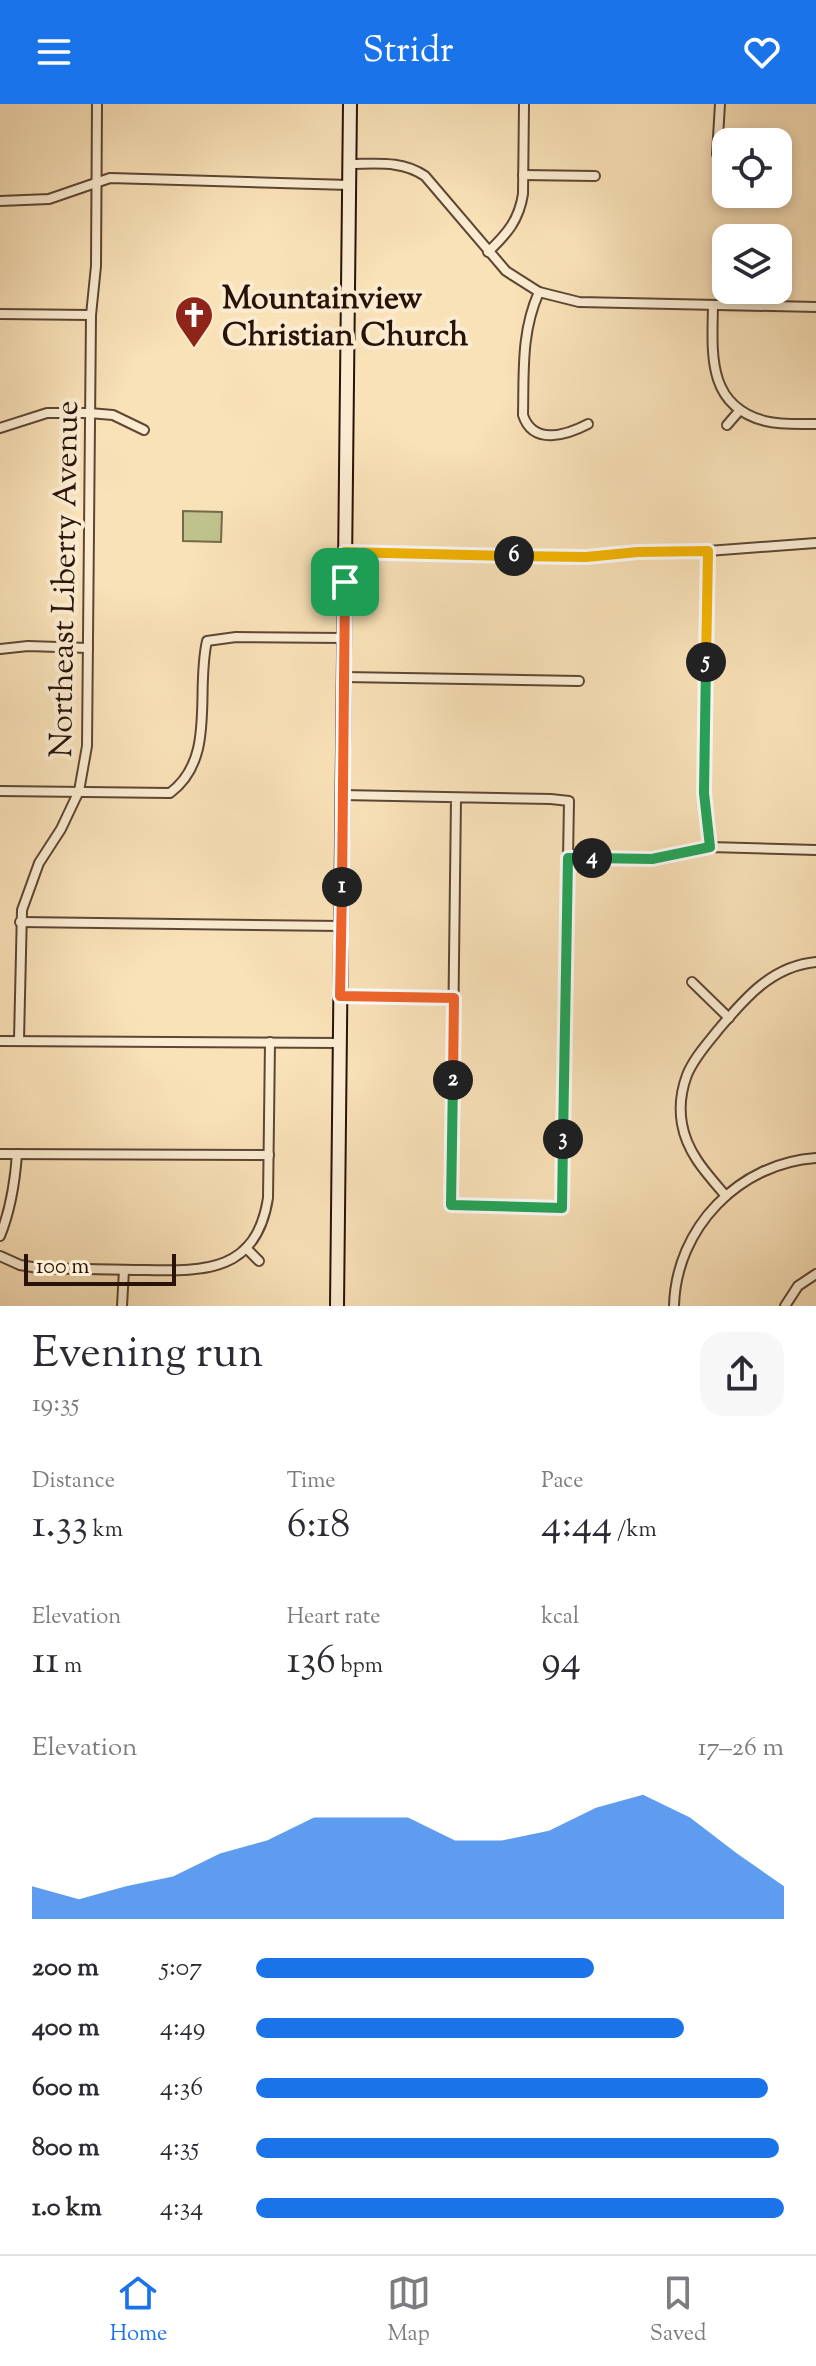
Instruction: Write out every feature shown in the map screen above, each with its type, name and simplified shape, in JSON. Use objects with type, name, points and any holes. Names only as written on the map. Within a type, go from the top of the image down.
[{"type":"street","name":"Northeast Liberty Avenue","points":[[19,1040],[20,922],[33,877],[79,791],[87,746],[89,413],[91,315],[96,266],[97,104]]},
{"type":"street","points":[[337,1306],[350,104]]},
{"type":"street","points":[[488,252],[517,219],[523,194],[524,104]]},
{"type":"street","points":[[719,128],[720,104]]},
{"type":"street","points":[[349,164],[403,165],[415,169],[425,176],[506,271],[539,292],[562,299],[600,304],[816,307]]},
{"type":"street","points":[[523,175],[595,176]]},
{"type":"street","points":[[0,201],[49,199],[110,178],[349,185]]},
{"type":"street","points":[[539,292],[528,322],[524,349],[523,415],[526,424],[540,434],[567,435],[588,424]]},
{"type":"street","points":[[713,306],[712,356],[723,392],[740,410],[766,421],[816,424]]},
{"type":"street","points":[[0,314],[91,315]]},
{"type":"street","points":[[727,425],[740,410]]},
{"type":"street","points":[[0,428],[47,413],[89,413],[113,415],[144,430]]},
{"type":"street","points":[[345,552],[586,557],[816,543]]},
{"type":"street","points":[[708,551],[704,793],[710,847]]},
{"type":"street","points":[[0,791],[170,793],[182,784],[198,755],[202,663],[207,641],[236,637],[344,638]]},
{"type":"street","points":[[0,649],[28,646],[88,648]]},
{"type":"street","points":[[344,677],[579,681]]},
{"type":"street","points":[[342,795],[551,799],[569,801],[562,1208],[451,1205],[456,798]]},
{"type":"street","points":[[568,858],[652,859],[710,847],[816,850]]},
{"type":"street","points":[[20,922],[341,926]]},
{"type":"street","points":[[726,1196],[688,1146],[680,1109],[684,1084],[694,1061],[754,991],[774,975],[798,965],[816,962]]},
{"type":"street","points":[[692,982],[729,1018]]},
{"type":"street","points":[[340,996],[454,998]]},
{"type":"street","points":[[0,1041],[340,1043]]},
{"type":"street","points":[[0,1256],[20,1265],[38,1268],[203,1270],[227,1262],[246,1248],[257,1234],[266,1212],[270,1042]]},
{"type":"street","points":[[0,1154],[269,1155]]},
{"type":"street","points":[[0,1236],[10,1208],[17,1154]]},
{"type":"street","points":[[674,1306],[676,1281],[688,1245],[708,1214],[744,1181],[767,1169],[791,1160],[816,1158]]},
{"type":"street","points":[[246,1248],[259,1261]]},
{"type":"street","points":[[122,1306],[124,1270]]},
{"type":"street","points":[[785,1306],[798,1286],[816,1274]]},
{"type":"green space","points":[[183,511],[222,512],[221,542],[183,541]]},
{"type":"place","name":"Mountainview Christian Church","points":[[194,349]]},
{"type":"route","points":[[708,551],[704,793],[710,847],[652,859],[568,858],[562,1208],[451,1205],[454,998],[340,996],[345,582],[345,552],[605,557],[638,552],[708,551]]}]
